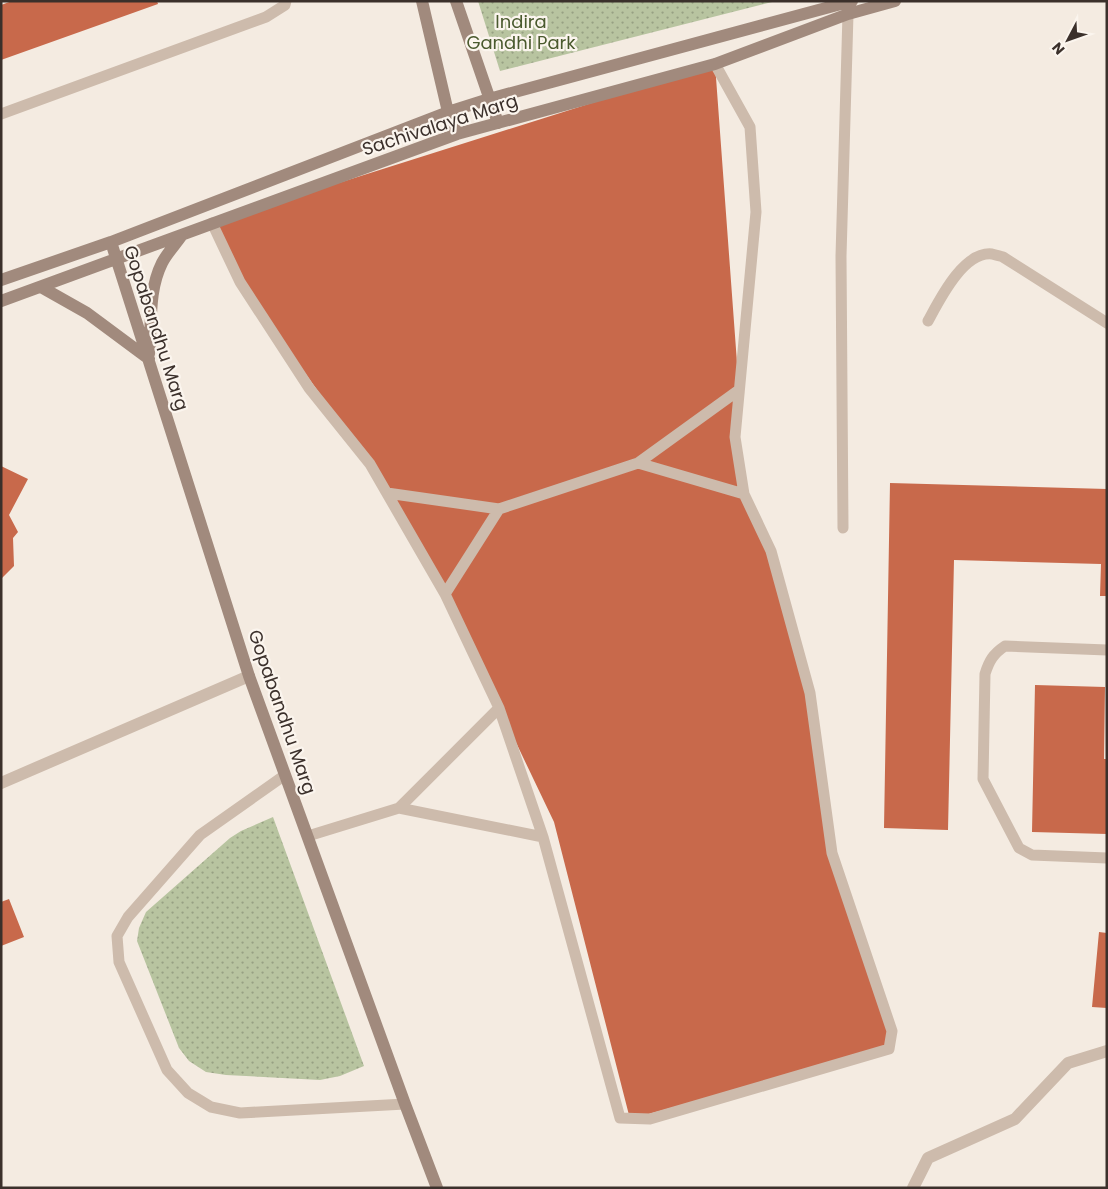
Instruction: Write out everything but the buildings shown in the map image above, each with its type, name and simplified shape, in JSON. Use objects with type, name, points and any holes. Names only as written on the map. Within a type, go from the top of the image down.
[{"type":"street","points":[[422,1],[448,112],[457,134]]},
{"type":"street","points":[[456,1],[498,123]]},
{"type":"street","name":"Sachivalaya Marg","points":[[1,280],[110,242],[448,112],[489,99],[852,1]]},
{"type":"street","name":"Sachivalaya Marg","points":[[1,301],[457,134],[716,64],[848,14],[895,1]]},
{"type":"street","points":[[149,360],[151,303],[155,280],[163,261],[182,235]]},
{"type":"street","name":"Gopabandhu Marg","points":[[110,242],[250,676],[404,1104],[437,1188]]},
{"type":"street","points":[[41,287],[87,313],[149,360]]},
{"type":"street","points":[[1,783],[250,676]]},
{"type":"street","points":[[913,1188],[928,1158],[1015,1119],[1068,1062],[1107,1051]]},
{"type":"lane","points":[[1,114],[266,17],[285,4],[286,1]]},
{"type":"lane","points":[[843,528],[841,256],[848,14]]},
{"type":"lane","points":[[212,223],[245,290],[309,388],[370,464],[445,594],[500,708],[543,837],[620,1118],[650,1119],[889,1049],[892,1031],[832,853],[810,693],[771,551],[744,494],[735,437],[756,212],[752,146],[750,127],[716,64]]},
{"type":"lane","points":[[928,322],[949,282],[975,258],[990,254],[1003,257],[1107,323]]},
{"type":"lane","points":[[387,493],[499,508],[638,463],[739,390]]},
{"type":"lane","points":[[638,463],[744,494]]},
{"type":"lane","points":[[445,594],[499,508]]},
{"type":"lane","points":[[1107,650],[1005,646],[996,652],[989,661],[985,674],[983,779],[1019,848],[1032,855],[1107,858]]},
{"type":"lane","points":[[308,836],[399,808],[500,708]]},
{"type":"lane","points":[[285,774],[200,835],[128,917],[117,936],[119,962],[167,1070],[188,1093],[211,1107],[240,1113],[404,1104]]},
{"type":"lane","points":[[399,808],[543,837]]},
{"type":"green space","name":"Indira Gandhi Park","points":[[478,1],[776,1],[500,71]]},
{"type":"green space","points":[[273,817],[364,1066],[340,1076],[320,1080],[226,1075],[206,1072],[189,1061],[179,1048],[137,941],[139,928],[146,912],[230,838]]}]
